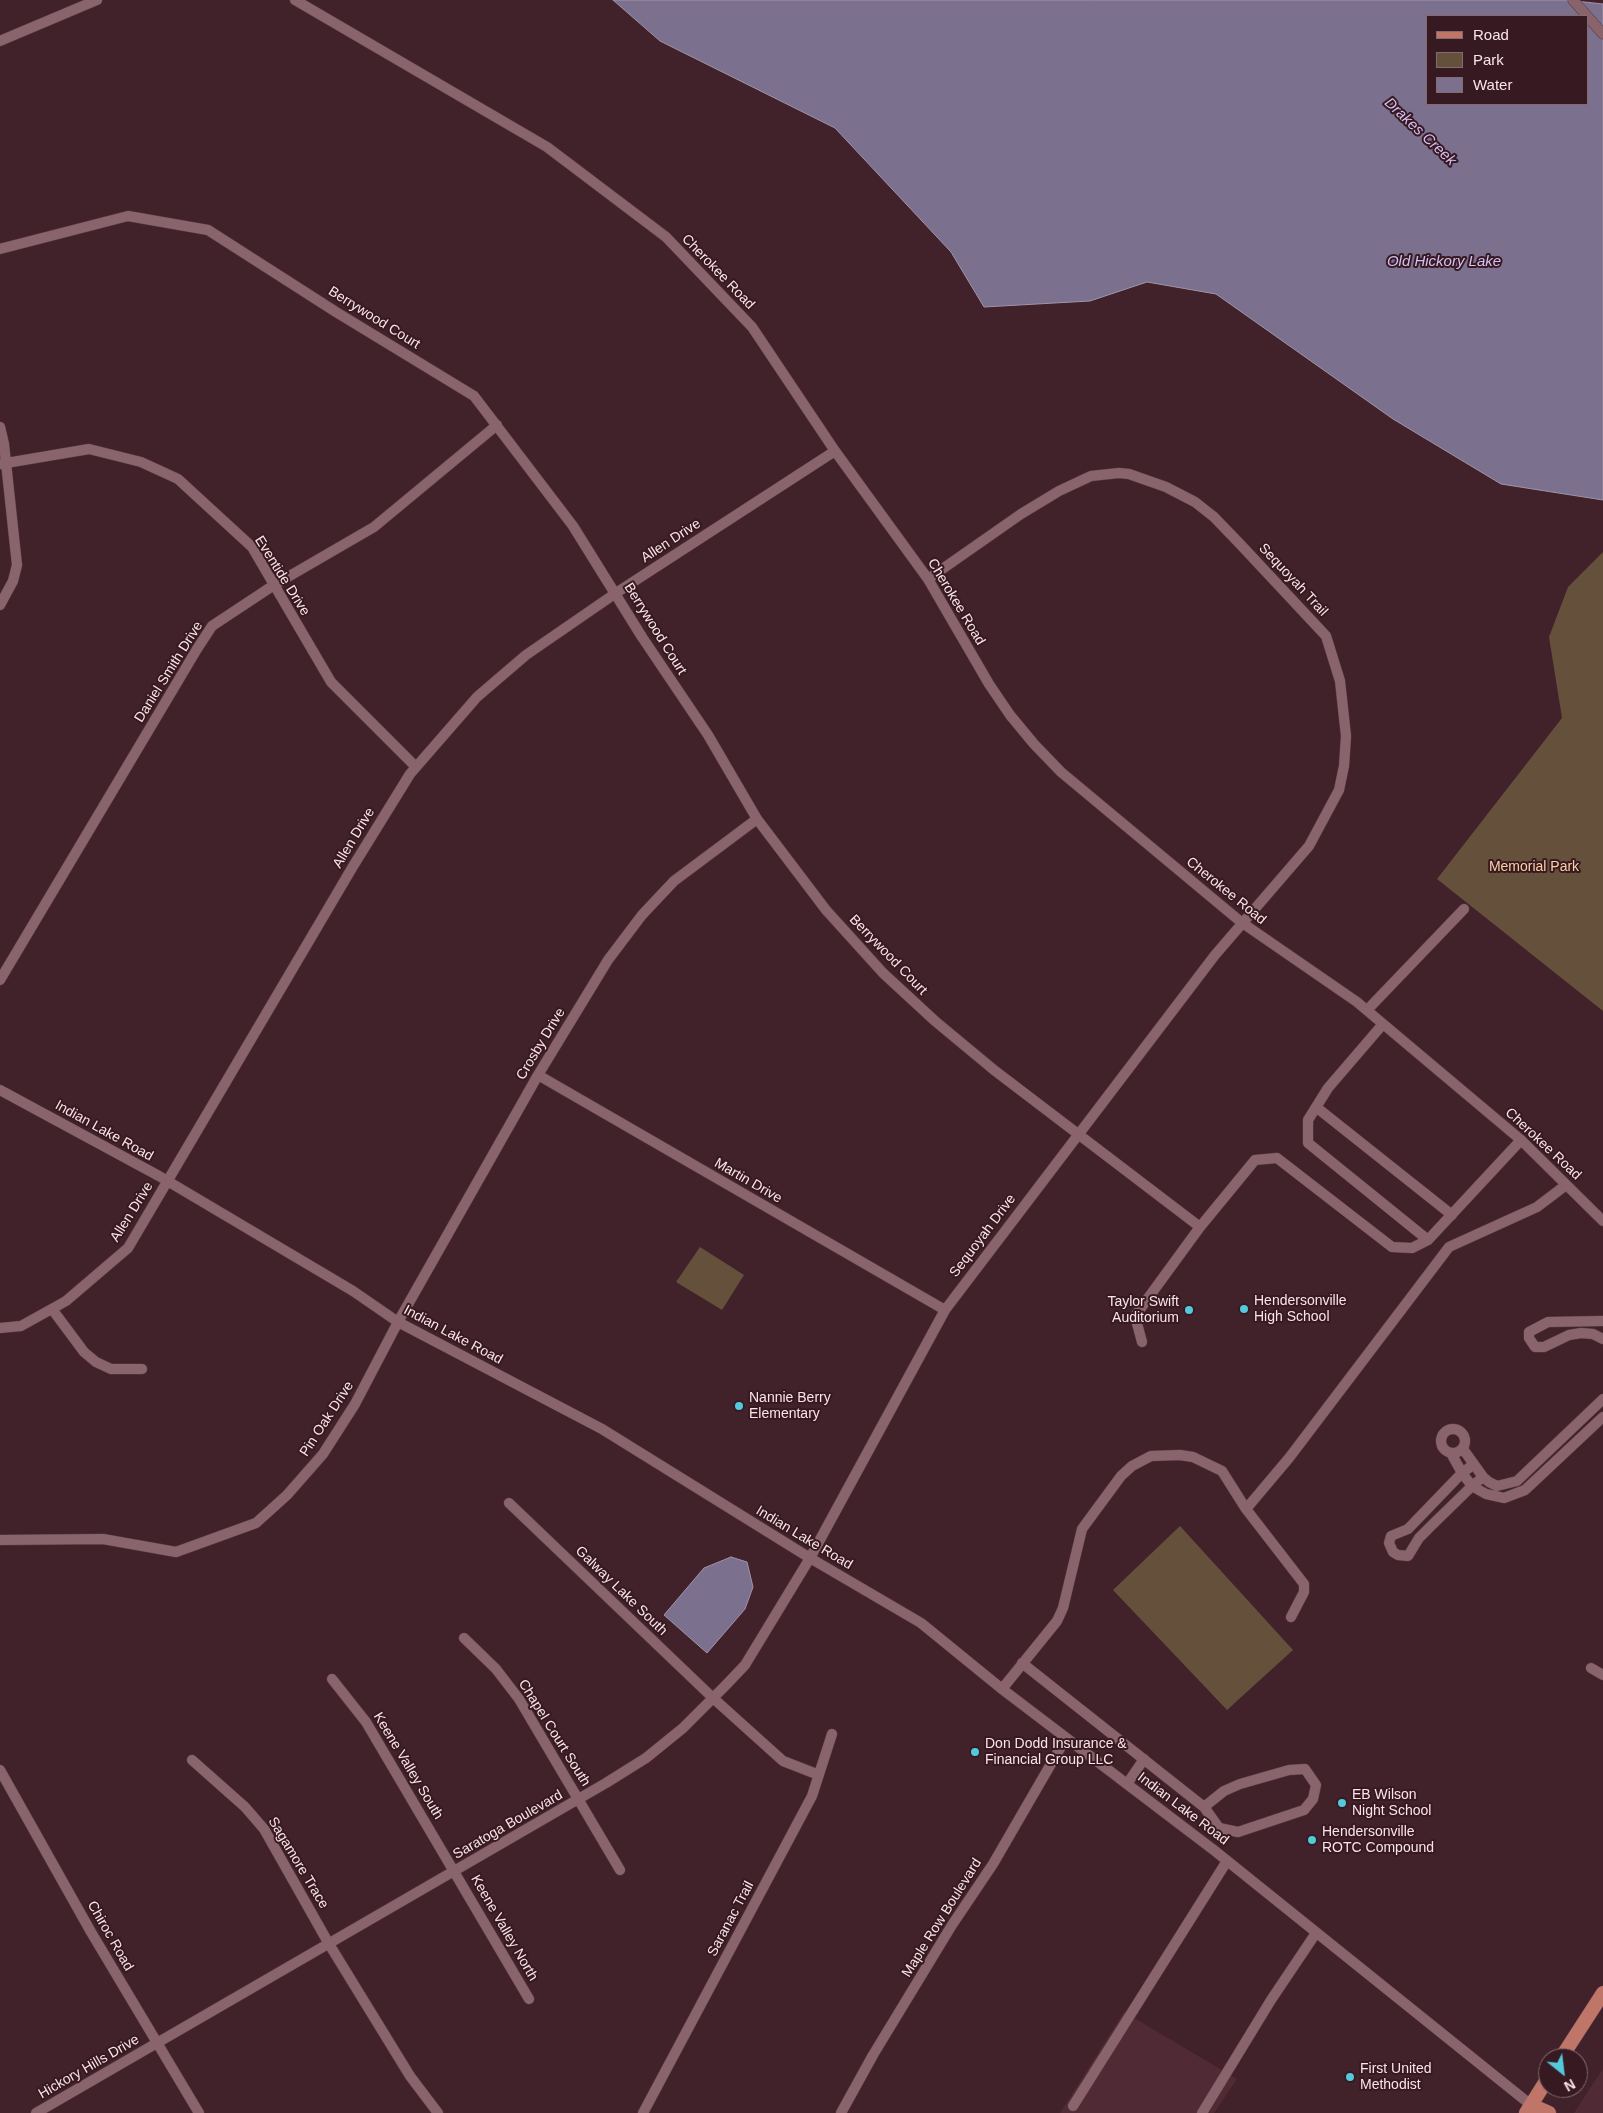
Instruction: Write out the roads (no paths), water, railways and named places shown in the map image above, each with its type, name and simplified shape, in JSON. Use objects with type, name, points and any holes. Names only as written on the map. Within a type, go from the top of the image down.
[{"type":"main road","points":[[1567,2048],[1603,1993]]},
{"type":"main road","points":[[1538,2096],[1530,2110],[1549,2113]]},
{"type":"street","points":[[0,41],[96,0]]},
{"type":"street","name":"Cherokee Road","points":[[295,0],[547,146],[666,237],[752,327],[835,451],[928,579],[989,684],[1010,715],[1034,744],[1061,772],[1241,922],[1357,1002],[1521,1140],[1603,1221]]},
{"type":"street","points":[[1573,0],[1586,15]]},
{"type":"street","points":[[1588,17],[1603,34]]},
{"type":"street","name":"Berrywood Court","points":[[0,249],[128,216],[208,230],[336,312],[474,396],[573,526],[642,637],[708,736],[757,819],[826,910],[883,973],[935,1020],[994,1070],[1200,1227]]},
{"type":"street","name":"Daniel Smith Drive","points":[[0,980],[212,626],[274,585],[374,527],[497,425]]},
{"type":"street","points":[[0,427],[3,464],[17,565],[13,581],[0,605]]},
{"type":"street","name":"Eventide Drive","points":[[3,464],[89,449],[141,462],[178,479],[252,547],[331,682],[416,767]]},
{"type":"street","name":"Allen Drive","points":[[0,1328],[21,1326],[66,1301],[128,1248],[352,868],[416,767],[477,697],[526,655],[616,593],[835,451]]},
{"type":"street","name":"Sequoyah Trail","points":[[928,579],[1022,514],[1059,491],[1091,476],[1124,474],[1150,480],[1195,502],[1214,517],[1326,636],[1340,681],[1346,736],[1344,766],[1339,790],[1309,846],[1241,922],[1215,955]]},
{"type":"street","name":"Crosby Drive","points":[[398,1322],[538,1075],[608,960],[642,915],[674,881],[757,819]]},
{"type":"street","points":[[1371,1006],[1464,909]]},
{"type":"street","name":"Sequoyah Drive","points":[[810,1558],[944,1310],[1215,955]]},
{"type":"street","points":[[1383,1024],[1328,1088],[1316,1107],[1308,1120],[1308,1143],[1428,1240]]},
{"type":"street","name":"Martin Drive","points":[[538,1075],[944,1310]]},
{"type":"street","name":"Indian Lake Road","points":[[0,1090],[167,1181],[353,1291],[398,1322],[602,1429],[810,1558],[921,1623],[1002,1689],[1227,1861],[1530,2110]]},
{"type":"street","points":[[1316,1107],[1452,1214]]},
{"type":"street","points":[[1142,1342],[1135,1316],[1200,1227],[1255,1160],[1277,1158],[1392,1247],[1412,1248],[1428,1240],[1521,1140]]},
{"type":"street","points":[[1246,1508],[1289,1458],[1449,1247],[1537,1207],[1566,1185]]},
{"type":"street","points":[[52,1309],[78,1345],[96,1362],[111,1370],[142,1369]]},
{"type":"street","name":"Pin Oak Drive","points":[[0,1540],[103,1538],[176,1552],[256,1523],[287,1495],[323,1454],[355,1404],[398,1322]]},
{"type":"street","points":[[1603,1322],[1548,1322],[1529,1332],[1529,1338],[1535,1347],[1544,1347],[1569,1335],[1593,1334],[1603,1339]]},
{"type":"street","points":[[1593,1334],[1603,1322]]},
{"type":"street","points":[[1463,1449],[1483,1476],[1497,1486],[1517,1481],[1603,1399]]},
{"type":"street","points":[[1451,1454],[1463,1449],[1465,1442],[1463,1435],[1458,1430],[1449,1430],[1443,1435],[1441,1443],[1444,1450],[1451,1454],[1472,1486],[1486,1494],[1504,1498],[1525,1490],[1603,1417]]},
{"type":"street","points":[[1583,1419],[1592,1428]]},
{"type":"street","points":[[1002,1689],[1057,1621],[1063,1608],[1082,1530],[1121,1476],[1132,1466],[1151,1456],[1193,1456],[1222,1471],[1246,1508],[1304,1584],[1304,1592],[1291,1617]]},
{"type":"street","points":[[1541,1459],[1550,1468]]},
{"type":"street","points":[[1474,1464],[1462,1473],[1408,1529],[1391,1536],[1389,1543],[1393,1552],[1398,1555],[1408,1556],[1419,1538],[1483,1476]]},
{"type":"street","name":"Galway Lake South","points":[[509,1503],[713,1698],[783,1760],[819,1775]]},
{"type":"street","name":"Saratoga Boulevard","points":[[157,2044],[579,1799],[646,1758],[683,1728],[745,1665],[810,1558]]},
{"type":"street","name":"Chapel Court South","points":[[464,1638],[496,1669],[519,1699],[620,1870]]},
{"type":"street","points":[[1022,1663],[1204,1807],[1219,1828],[1238,1832],[1304,1810],[1314,1799],[1316,1785],[1305,1769],[1289,1770],[1240,1784],[1224,1791],[1204,1807]]},
{"type":"street","points":[[1591,1668],[1603,1675]]},
{"type":"street","name":"Keene Valley South","points":[[332,1679],[366,1722],[455,1871]]},
{"type":"street","name":"Saranac Trail","points":[[643,2113],[812,1796],[832,1734]]},
{"type":"street","name":"Maple Row Boulevard","points":[[841,2113],[873,2055],[952,1925],[993,1864],[1066,1738]]},
{"type":"street","points":[[1127,1784],[1144,1759]]},
{"type":"street","name":"Sagamore Trace","points":[[192,1760],[245,1807],[264,1829],[329,1944]]},
{"type":"street","name":"Chiroc Road","points":[[0,1770],[157,2044],[199,2113]]},
{"type":"street","points":[[1073,2106],[1227,1861]]},
{"type":"street","name":"Keene Valley North","points":[[455,1871],[529,1999]]},
{"type":"street","points":[[1202,2113],[1270,2002],[1316,1933]]},
{"type":"street","points":[[329,1944],[410,2076],[438,2113]]},
{"type":"street","name":"Hickory Hills Drive","points":[[36,2113],[157,2044]]},
{"type":"water","name":"Old Hickory Lake","points":[[613,0],[1566,0],[1603,4],[1603,500],[1501,484],[1393,419],[1216,294],[1147,282],[1090,301],[984,307],[951,252],[835,128],[660,41]]},
{"type":"water","points":[[731,1557],[747,1562],[753,1587],[745,1609],[707,1653],[664,1615],[704,1568]]},
{"type":"place","name":"Hendersonville High School","points":[[1244,1309]]},
{"type":"place","name":"Taylor Swift Auditorium","points":[[1189,1310]]},
{"type":"place","name":"Nannie Berry Elementary","points":[[739,1406]]},
{"type":"place","name":"Don Dodd Insurance & Financial Group LLC","points":[[975,1752]]},
{"type":"place","name":"EB Wilson Night School","points":[[1342,1803]]},
{"type":"place","name":"Hendersonville ROTC Compound","points":[[1312,1840]]},
{"type":"place","name":"First United Methodist","points":[[1350,2077]]},
{"type":"water label","name":"Drakes Creek","points":[[1420,132]]},
{"type":"park label","name":"Memorial Park","points":[[1534,867]]}]
